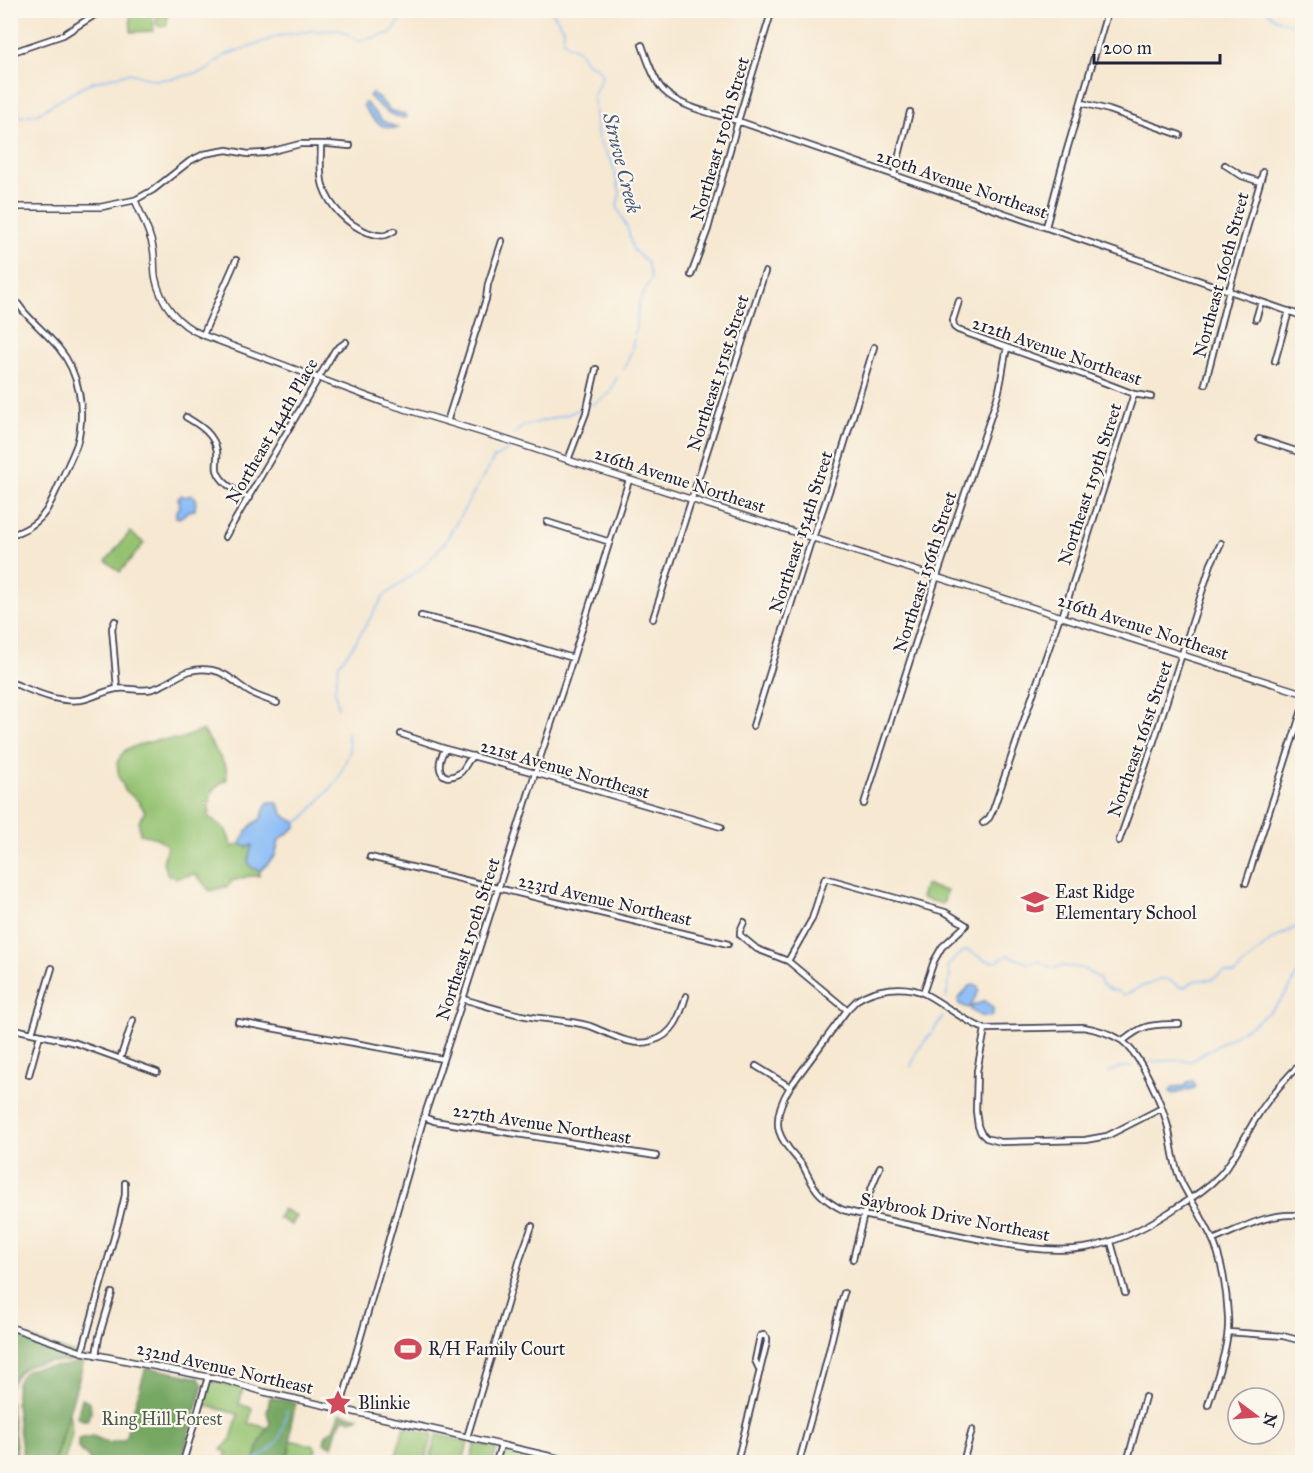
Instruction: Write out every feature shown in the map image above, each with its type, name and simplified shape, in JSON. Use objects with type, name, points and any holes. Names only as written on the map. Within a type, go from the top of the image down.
[{"type":"street","points":[[10,53],[63,35],[105,10]]},
{"type":"street","name":"Northeast 150th Street","points":[[691,275],[708,229],[772,10]]},
{"type":"street","points":[[1046,227],[1108,10]]},
{"type":"street","name":"210th Avenue Northeast","points":[[642,45],[660,86],[674,99],[1302,316]]},
{"type":"street","points":[[1082,103],[1180,135]]},
{"type":"street","points":[[894,175],[910,112]]},
{"type":"street","points":[[10,207],[101,207],[135,200],[190,161],[204,154],[227,150],[248,154],[265,153],[300,144],[350,146]]},
{"type":"street","points":[[321,144],[321,172],[332,204],[345,219],[362,230],[377,235],[385,235],[394,231]]},
{"type":"street","points":[[1225,165],[1242,176],[1260,182]]},
{"type":"street","name":"Northeast 160th Street","points":[[1205,384],[1263,172]]},
{"type":"street","name":"216th Avenue Northeast","points":[[135,200],[152,243],[155,276],[162,299],[171,312],[184,324],[203,335],[386,403],[1302,693]]},
{"type":"street","points":[[447,422],[502,241]]},
{"type":"street","points":[[203,335],[236,260]]},
{"type":"street","name":"Northeast 151st Street","points":[[653,619],[765,272]]},
{"type":"street","points":[[10,291],[27,317],[49,337],[69,363],[75,378],[81,414],[76,445],[46,511],[29,528],[10,536]]},
{"type":"street","name":"212th Avenue Northeast","points":[[959,301],[953,320],[954,327],[958,330],[1134,394],[1151,397]]},
{"type":"street","points":[[1256,319],[1261,302]]},
{"type":"street","points":[[1275,361],[1289,311]]},
{"type":"street","name":"Northeast 144th Place","points":[[225,537],[335,350],[346,342]]},
{"type":"street","name":"Northeast 154th Street","points":[[753,726],[874,347]]},
{"type":"street","name":"Northeast 156th Street","points":[[864,804],[997,398],[1007,348]]},
{"type":"street","points":[[568,460],[586,413],[596,369]]},
{"type":"street","name":"Northeast 159th Street","points":[[983,823],[993,810],[1061,617],[1134,394]]},
{"type":"street","points":[[186,417],[207,432],[214,441],[217,451],[217,471],[224,481],[249,498]]},
{"type":"street","points":[[1259,439],[1302,453]]},
{"type":"street","name":"Northeast 150th Street","points":[[340,1409],[424,1117],[629,480]]},
{"type":"street","points":[[547,522],[610,542]]},
{"type":"street","name":"Northeast 161st Street","points":[[1119,841],[1211,564],[1221,543]]},
{"type":"street","points":[[421,616],[476,629],[573,658]]},
{"type":"street","points":[[115,621],[112,628],[117,688]]},
{"type":"street","points":[[10,682],[63,701],[82,700],[117,688],[145,690],[162,685],[186,672],[212,670],[232,678],[252,693],[277,703]]},
{"type":"street","points":[[1246,883],[1302,710]]},
{"type":"street","name":"221st Avenue Northeast","points":[[401,734],[446,749],[721,827]]},
{"type":"street","points":[[446,749],[439,763],[439,770],[448,777],[456,776],[461,772],[473,756]]},
{"type":"street","name":"223rd Avenue Northeast","points":[[370,857],[728,944]]},
{"type":"street","points":[[788,961],[812,919],[825,878],[945,912],[966,925],[942,947],[934,961],[923,993]]},
{"type":"street","points":[[744,922],[740,935],[757,949],[788,961],[847,1010]]},
{"type":"street","points":[[32,1033],[52,968]]},
{"type":"street","points":[[756,1066],[790,1087],[847,1010],[868,994],[882,990],[906,989],[923,993],[972,1024],[985,1029],[1083,1027],[1095,1029],[1123,1041],[1140,1063],[1162,1108],[1178,1175],[1212,1240],[1220,1264],[1226,1294],[1228,1332],[1208,1405]]},
{"type":"street","points":[[463,999],[528,1017],[564,1020],[588,1026],[632,1043],[641,1043],[650,1042],[669,1032],[678,1020],[686,996]]},
{"type":"street","points":[[120,1059],[134,1020]]},
{"type":"street","points":[[238,1022],[443,1059]]},
{"type":"street","points":[[1123,1041],[1149,1025],[1179,1024]]},
{"type":"street","points":[[10,1028],[76,1043],[157,1072]]},
{"type":"street","points":[[985,1029],[976,1071],[976,1111],[978,1126],[986,1138],[1001,1142],[1085,1140],[1107,1136],[1162,1108]]},
{"type":"street","points":[[28,1075],[40,1035]]},
{"type":"street","name":"Saybrook Drive Northeast","points":[[790,1087],[779,1108],[779,1131],[810,1180],[834,1205],[863,1215],[1025,1248],[1057,1250],[1085,1248],[1111,1242],[1136,1231],[1191,1199],[1208,1186],[1230,1164],[1271,1096],[1302,1062]]},
{"type":"street","name":"227th Avenue Northeast","points":[[424,1117],[434,1121],[656,1156]]},
{"type":"street","points":[[853,1259],[863,1215],[879,1167]]},
{"type":"street","points":[[82,1352],[120,1216],[125,1183]]},
{"type":"street","points":[[1212,1240],[1274,1217],[1293,1214],[1302,1216]]},
{"type":"street","points":[[467,1437],[520,1259],[532,1227]]},
{"type":"street","points":[[1111,1242],[1125,1293]]},
{"type":"street","points":[[96,1355],[112,1293]]},
{"type":"street","points":[[799,1462],[844,1293]]},
{"type":"street","name":"232nd Avenue Northeast","points":[[10,1327],[82,1352],[208,1377],[264,1392],[575,1462]]},
{"type":"street","points":[[1228,1332],[1283,1336],[1302,1341]]},
{"type":"street","points":[[737,1462],[760,1371],[767,1342],[764,1335],[760,1336],[755,1360],[760,1371]]},
{"type":"street","points":[[183,1462],[208,1377]]},
{"type":"street","points":[[1127,1462],[1145,1397]]},
{"type":"street","points":[[963,1462],[972,1430]]},
{"type":"street","points":[[496,1462],[501,1445]]},
{"type":"green space","points":[[130,11],[152,11],[154,31],[131,32]]},
{"type":"green space","points":[[161,11],[168,15],[167,25],[160,27],[156,24],[157,15]]},
{"type":"green space","points":[[130,532],[144,543],[120,572],[106,561]]},
{"type":"green space","points":[[203,730],[226,767],[227,779],[217,786],[211,795],[209,817],[226,830],[232,847],[241,844],[246,847],[252,845],[251,867],[260,871],[259,876],[249,876],[232,881],[228,886],[210,891],[195,874],[176,878],[168,875],[163,862],[167,846],[157,838],[140,834],[139,822],[145,811],[138,801],[125,790],[119,777],[117,763],[127,749],[157,740],[180,739]]},
{"type":"green space","points":[[925,885],[947,891],[943,904],[921,898]]},
{"type":"green space","points":[[283,1209],[296,1216],[291,1225],[278,1218]]},
{"type":"green space","points":[[11,1332],[76,1354],[76,1358],[74,1361],[34,1364],[27,1367],[20,1371],[11,1386]]},
{"type":"green space","points":[[85,1358],[54,1462],[23,1462],[16,1407],[19,1379],[25,1372],[32,1369],[68,1365]]},
{"type":"green space","name":"Ring Hill Forest","points":[[146,1367],[199,1378],[203,1385],[181,1462],[89,1462],[90,1460],[78,1448],[78,1439],[93,1436],[109,1443],[125,1439]]},
{"type":"green space","points":[[215,1381],[243,1389],[239,1404],[252,1408],[249,1423],[268,1428],[260,1442],[254,1462],[223,1462],[227,1452],[221,1450],[231,1439],[238,1414],[203,1405],[209,1384]]},
{"type":"green space","points":[[270,1397],[296,1403],[291,1423],[290,1449],[285,1462],[254,1462],[260,1442],[270,1424],[267,1412]]},
{"type":"green space","points":[[82,1398],[90,1402],[91,1413],[87,1420],[77,1417]]},
{"type":"green space","points":[[10,1401],[18,1462],[11,1462]]},
{"type":"green space","points":[[69,1412],[72,1433],[64,1462],[55,1462]]},
{"type":"green space","points":[[340,1413],[360,1417],[352,1420],[344,1418],[338,1426],[332,1446],[324,1443],[326,1435],[334,1428]]},
{"type":"green space","points":[[404,1427],[433,1434],[425,1462],[394,1462]]},
{"type":"green space","points":[[437,1434],[468,1442],[463,1462],[429,1462]]},
{"type":"green space","points":[[290,1440],[314,1446],[316,1449],[311,1462],[285,1462],[290,1449]]},
{"type":"green space","points":[[475,1443],[497,1448],[493,1462],[470,1462]]},
{"type":"green space","points":[[502,1449],[536,1457],[532,1462],[499,1462]]},
{"type":"water","points":[[372,93],[389,110],[404,114],[405,118],[385,111],[369,96]]},
{"type":"water","points":[[364,103],[382,121],[398,128],[386,128],[377,122],[366,110]]},
{"type":"water","points":[[182,495],[184,497],[192,495],[196,498],[195,510],[188,511],[179,518],[176,517],[176,512],[180,507],[178,498]]},
{"type":"water","points":[[269,802],[276,802],[285,816],[297,822],[296,827],[279,840],[275,856],[260,871],[251,867],[248,862],[252,845],[246,847],[241,844],[248,829],[261,819]]},
{"type":"water","points":[[974,985],[979,990],[970,1007],[959,1004],[958,1000],[969,986]]},
{"type":"water","points":[[985,1001],[993,1008],[991,1017],[980,1016],[971,1010],[974,1005]]},
{"type":"water","points":[[1192,1081],[1195,1088],[1173,1094],[1170,1092],[1173,1087],[1186,1086]]},
{"type":"waterway","points":[[10,118],[36,114],[90,83],[129,73],[155,80],[206,71],[225,55],[279,36],[311,31],[340,30],[359,41],[391,33],[401,19],[432,14],[441,10]]},
{"type":"waterway","name":"Struve Creek","points":[[551,10],[564,29],[563,40],[578,50],[587,63],[598,68],[602,76],[593,96],[598,140],[612,162],[620,193],[617,206],[628,230],[633,250],[647,262],[651,278],[639,303],[635,334]]},
{"type":"waterway","points":[[1266,10],[1282,22],[1302,24]]},
{"type":"waterway","name":"Struve Creek","points":[[624,369],[634,339]]},
{"type":"waterway","name":"Struve Creek","points":[[592,405],[610,393],[617,377]]},
{"type":"waterway","name":"Struve Creek","points":[[514,434],[523,426],[569,414],[584,407]]},
{"type":"waterway","name":"Struve Creek","points":[[338,708],[335,688],[339,664],[384,596],[425,565],[445,542],[494,458],[510,449]]},
{"type":"waterway","name":"Struve Creek","points":[[297,822],[303,819],[337,781],[350,751],[347,733]]},
{"type":"waterway","points":[[946,998],[950,976],[948,966],[958,955],[967,950],[987,961],[997,962],[1007,955],[1028,963],[1040,962],[1054,968],[1063,966],[1081,968],[1099,978],[1102,985],[1123,995],[1158,979],[1167,979],[1180,987],[1185,987],[1196,980],[1211,980],[1224,972],[1234,974],[1271,940],[1302,924]]},
{"type":"waterway","points":[[1150,1062],[1192,1061],[1238,1033],[1261,1018],[1280,1001],[1302,966]]},
{"type":"waterway","points":[[911,1067],[917,1051],[943,1016]]},
{"type":"waterway","points":[[1109,1072],[1133,1066]]},
{"type":"waterway","points":[[250,1462],[267,1452],[277,1442],[287,1410]]},
{"type":"place","name":"East Ridge Elementary School","points":[[1035,902]]},
{"type":"place","name":"R/H Family Court","points":[[408,1349]]},
{"type":"place","name":"Blinkie","points":[[338,1403]]}]
